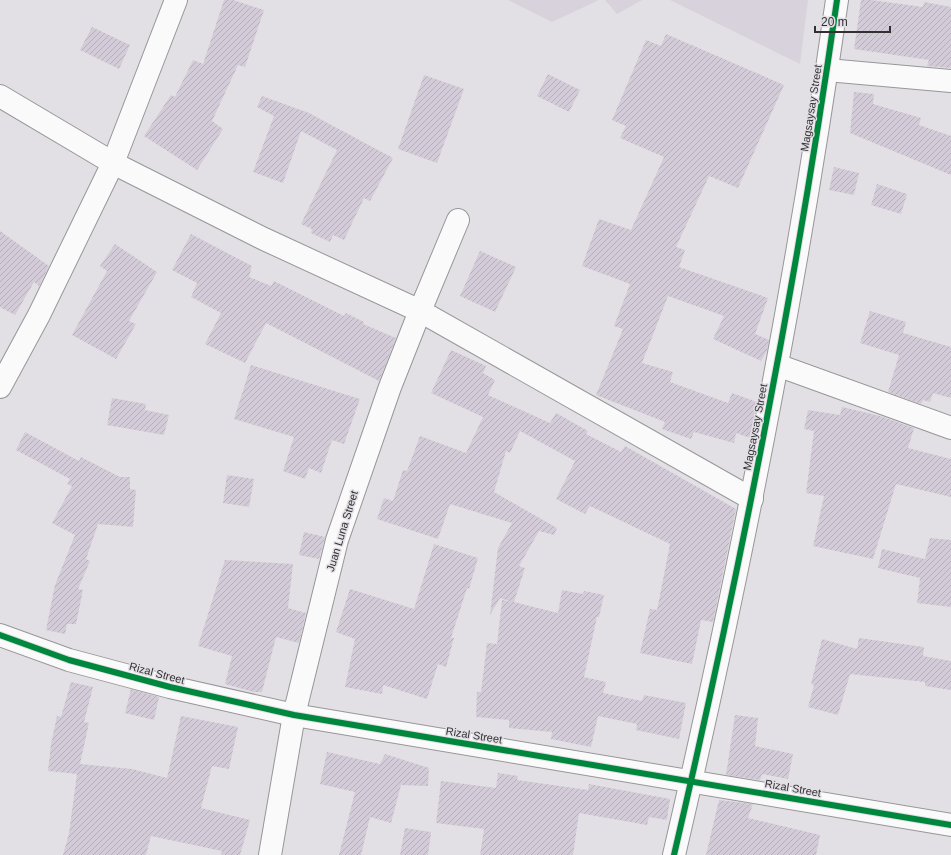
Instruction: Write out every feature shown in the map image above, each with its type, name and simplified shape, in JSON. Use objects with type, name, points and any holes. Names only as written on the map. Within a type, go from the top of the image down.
[{"type":"street","points":[[0,386],[39,315],[113,163],[176,0]]},
{"type":"street","name":"Magsaysay Street","points":[[674,855],[752,500],[778,365],[827,70],[837,0]]},
{"type":"street","points":[[827,70],[951,80]]},
{"type":"street","points":[[0,96],[113,163],[264,239],[420,311],[752,500]]},
{"type":"street","name":"Juan Luna Street","points":[[270,855],[294,715],[338,540],[390,387],[458,220]]},
{"type":"street","points":[[778,365],[951,428]]},
{"type":"street","name":"Rizal Street","points":[[0,636],[70,660],[170,687],[294,715],[951,825]]},
{"type":"shaded area","points":[[508,0],[599,0],[552,22]]},
{"type":"shaded area","points":[[605,0],[642,0],[617,14]]},
{"type":"shaded area","points":[[670,0],[808,0],[800,64]]},
{"type":"building","points":[[224,0],[233,0],[264,10],[245,67],[238,65],[212,121],[223,129],[197,170],[144,136],[171,95],[175,97],[193,60],[203,64]]},
{"type":"building","points":[[861,0],[923,7],[924,2],[951,7],[951,68],[927,66],[929,60],[854,49]]},
{"type":"building","points":[[92,27],[130,45],[119,69],[80,50]]},
{"type":"building","points":[[666,34],[784,85],[738,188],[709,176],[676,247],[685,250],[679,267],[768,298],[755,334],[769,340],[767,350],[761,361],[713,339],[724,316],[668,296],[642,363],[673,372],[670,382],[728,403],[732,393],[757,402],[750,438],[736,433],[734,443],[694,432],[691,439],[662,429],[665,422],[596,395],[623,329],[614,326],[630,284],[582,266],[599,219],[631,230],[664,157],[620,138],[626,126],[612,120],[646,40],[661,46]]},
{"type":"building","points":[[548,74],[580,90],[569,112],[537,96]]},
{"type":"building","points":[[424,75],[464,89],[437,163],[398,149]]},
{"type":"building","points":[[854,92],[874,94],[873,104],[921,118],[919,125],[951,136],[951,175],[850,133]]},
{"type":"building","points":[[262,96],[309,113],[393,158],[370,201],[364,198],[344,240],[333,235],[330,242],[311,233],[312,229],[301,224],[337,150],[301,131],[283,183],[253,172],[274,116],[257,107]]},
{"type":"building","points":[[834,167],[859,173],[854,195],[829,190]]},
{"type":"building","points":[[877,184],[907,194],[901,214],[871,205]]},
{"type":"building","points":[[0,231],[49,266],[39,286],[34,282],[15,315],[0,307]]},
{"type":"building","points":[[191,234],[252,266],[249,277],[271,286],[274,281],[344,316],[346,313],[364,322],[363,324],[396,338],[379,381],[266,323],[245,363],[205,344],[221,313],[191,297],[197,283],[172,270]]},
{"type":"building","points":[[115,244],[157,272],[129,321],[136,324],[116,359],[72,335],[107,271],[100,266]]},
{"type":"building","points":[[480,251],[516,267],[495,312],[460,296]]},
{"type":"building","points":[[870,311],[906,322],[903,333],[951,347],[951,398],[933,393],[930,402],[923,400],[921,404],[888,392],[899,355],[860,343]]},
{"type":"building","points":[[451,350],[486,366],[483,373],[495,380],[488,395],[550,423],[556,413],[588,431],[586,434],[621,452],[625,446],[736,509],[713,622],[701,620],[692,664],[640,653],[650,609],[657,610],[670,544],[590,506],[585,514],[556,499],[575,461],[520,431],[510,453],[506,451],[494,492],[557,528],[554,535],[539,531],[519,566],[525,568],[514,602],[558,613],[562,590],[583,594],[584,591],[604,595],[599,617],[597,617],[584,677],[606,682],[603,693],[642,701],[644,695],[686,703],[679,739],[636,730],[637,724],[598,716],[591,747],[551,739],[552,732],[509,728],[509,720],[476,717],[477,692],[481,692],[487,643],[497,644],[502,600],[512,602],[500,598],[490,615],[498,548],[512,523],[450,504],[438,539],[377,519],[384,498],[393,501],[403,470],[407,471],[420,436],[466,453],[483,417],[431,393]]},
{"type":"building","points":[[251,365],[360,399],[344,444],[332,440],[321,473],[309,468],[305,479],[283,471],[294,437],[234,419]]},
{"type":"building","points":[[112,398],[146,404],[145,410],[169,415],[164,435],[107,425]]},
{"type":"building","points":[[842,407],[880,416],[914,428],[908,448],[951,459],[951,497],[896,484],[873,559],[813,546],[824,496],[806,493],[814,431],[804,429],[808,410],[840,415]]},
{"type":"building","points":[[25,432],[79,461],[81,457],[120,477],[130,477],[130,489],[136,490],[133,527],[98,524],[86,559],[90,561],[78,589],[83,590],[76,624],[67,624],[65,634],[46,630],[55,585],[75,535],[52,523],[72,486],[67,484],[70,479],[16,450]]},
{"type":"building","points":[[227,475],[254,479],[249,507],[223,503]]},
{"type":"building","points":[[304,532],[325,537],[319,559],[299,555]]},
{"type":"building","points":[[930,538],[951,540],[951,607],[917,603],[920,578],[878,568],[882,549],[925,559]]},
{"type":"building","points":[[434,544],[478,558],[469,589],[467,588],[451,638],[454,638],[446,667],[438,664],[427,699],[383,685],[382,694],[345,687],[355,639],[336,632],[350,589],[414,609]]},
{"type":"building","points":[[225,560],[293,564],[288,608],[306,613],[299,643],[276,637],[262,692],[254,692],[225,684],[232,656],[198,646]]},
{"type":"building","points":[[859,638],[924,647],[923,656],[951,661],[951,690],[925,686],[925,682],[850,674],[838,715],[808,707],[814,685],[811,684],[822,639],[857,649]]},
{"type":"building","points":[[71,682],[93,687],[84,722],[89,723],[80,764],[132,769],[167,778],[181,716],[238,727],[229,769],[212,766],[201,808],[250,820],[240,855],[221,855],[222,851],[151,836],[146,855],[63,855],[69,833],[77,774],[48,771],[51,744],[57,716],[61,717]]},
{"type":"building","points":[[131,689],[159,697],[154,720],[125,713]]},
{"type":"building","points":[[735,715],[758,718],[755,746],[793,754],[788,779],[762,774],[760,780],[726,775]]},
{"type":"building","points":[[327,752],[380,764],[385,754],[429,768],[428,786],[401,785],[391,823],[370,817],[361,855],[339,855],[355,792],[320,784]]},
{"type":"building","points":[[498,773],[518,776],[517,780],[588,790],[589,784],[670,799],[667,820],[649,817],[647,825],[579,813],[573,855],[480,855],[484,829],[436,823],[441,781],[496,788]]},
{"type":"building","points":[[719,800],[753,804],[748,818],[820,835],[816,855],[706,855]]},
{"type":"building","points":[[405,828],[431,832],[428,855],[400,855]]},
{"type":"cycle path","points":[[674,855],[722,642],[765,429],[804,215],[837,0]]},
{"type":"cycle path","points":[[0,635],[69,660],[170,687],[294,715],[951,825]]}]
